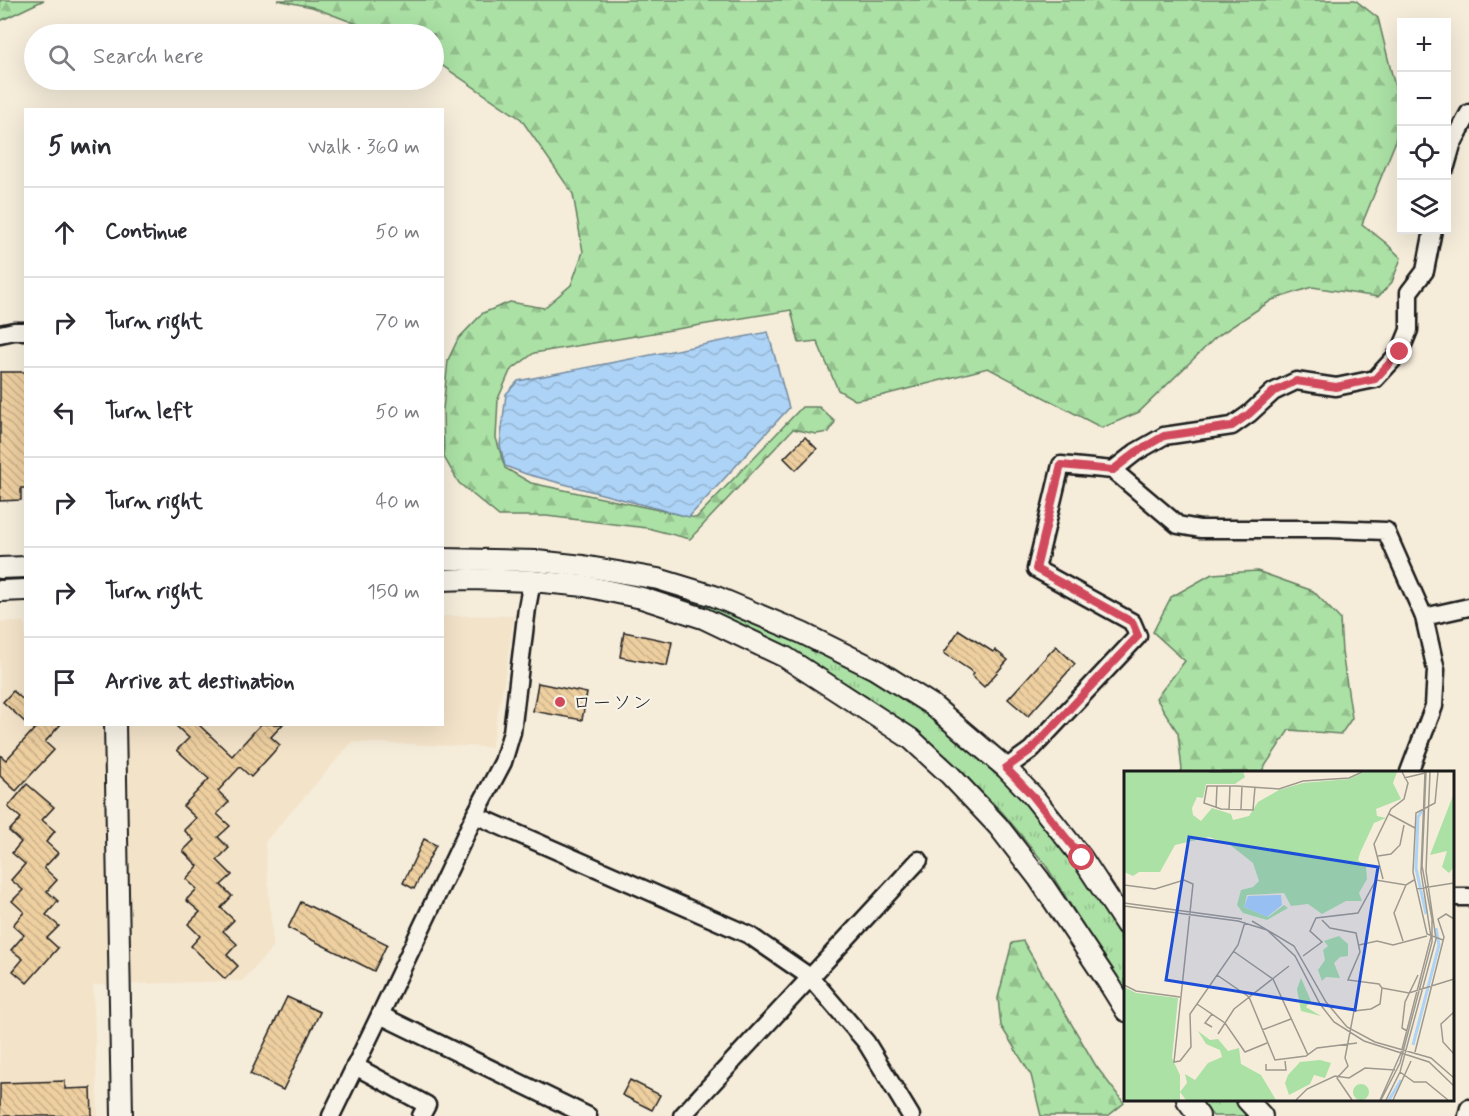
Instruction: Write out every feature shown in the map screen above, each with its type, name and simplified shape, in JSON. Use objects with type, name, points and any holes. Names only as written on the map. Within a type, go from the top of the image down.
[{"type":"street","points":[[1451,148],[1469,113]]},
{"type":"street","points":[[1113,470],[1136,452],[1164,436],[1232,426],[1273,392],[1296,381],[1336,387],[1375,379],[1400,352],[1409,330],[1409,292],[1425,271],[1432,234]]},
{"type":"street","points":[[0,334],[24,331]]},
{"type":"street","points":[[1006,768],[1031,750],[1138,636],[1132,622],[1036,569],[1061,465],[1113,470],[1178,525],[1200,529],[1386,531],[1424,617],[1436,670],[1434,706],[1409,771]]},
{"type":"street","points":[[444,559],[536,561],[583,566],[658,579],[714,596],[802,633],[875,669],[932,705],[1006,768],[1032,795],[1082,858],[1124,924]]},
{"type":"street","points":[[0,568],[24,567]]},
{"type":"street","points":[[444,580],[532,581],[585,586],[642,598],[703,618],[785,657],[911,739],[950,775],[1005,835],[1039,879],[1124,1009]]},
{"type":"street","points":[[331,1116],[475,815],[503,762],[512,732],[532,581]]},
{"type":"street","points":[[0,591],[24,590]]},
{"type":"street","points":[[1424,617],[1469,607]]},
{"type":"street","points":[[115,726],[122,1116]]},
{"type":"street","points":[[475,815],[749,935],[810,977],[866,1042],[911,1116]]},
{"type":"street","points":[[682,1116],[919,860]]},
{"type":"street","points":[[380,1015],[588,1116]]},
{"type":"street","points":[[355,1066],[427,1106],[421,1116]]},
{"type":"street","points":[[1187,1101],[1200,1116]]},
{"type":"street","points":[[1248,1101],[1262,1116]]},
{"type":"street","points":[[1467,1116],[1469,1108]]},
{"type":"shaded area","points":[[444,616],[514,616],[491,747],[352,742],[265,842],[273,947],[242,981],[93,985],[98,1116],[0,1116],[0,622],[24,622],[24,726],[444,726]]},
{"type":"green space","points":[[0,0],[44,0],[0,21]]},
{"type":"green space","points":[[277,0],[1355,0],[1378,18],[1397,95],[1395,143],[1362,224],[1401,258],[1392,282],[1378,297],[1312,287],[1272,300],[1216,337],[1139,412],[1102,428],[988,368],[880,396],[855,400],[838,390],[817,341],[799,343],[791,310],[534,353],[510,371],[498,399],[496,438],[505,468],[531,483],[696,518],[802,407],[819,407],[835,422],[829,432],[816,434],[793,429],[690,539],[647,528],[546,516],[499,516],[459,483],[444,457],[444,400],[448,360],[458,339],[483,313],[510,302],[544,308],[571,285],[583,252],[573,194],[521,119],[444,67],[444,24],[357,24],[312,7]]},
{"type":"green space","points":[[1257,571],[1313,591],[1340,619],[1342,652],[1352,718],[1341,734],[1289,730],[1262,771],[1181,771],[1178,733],[1156,698],[1185,661],[1153,632],[1171,597],[1212,574]]},
{"type":"green space","points":[[683,595],[742,614],[815,648],[933,716],[984,758],[1041,815],[1082,868],[1124,939],[1124,990],[1045,864],[1002,812],[960,771],[910,727],[864,695],[807,661],[702,608],[682,601]]},
{"type":"green space","points":[[1023,941],[1096,1066],[1124,1103],[1108,1116],[1041,1116],[1031,1075],[1001,1026],[998,998],[1012,943]]},
{"type":"green space","points":[[1201,1101],[1235,1101],[1249,1116],[1213,1116]]},
{"type":"water","points":[[768,332],[789,408],[689,517],[526,474],[505,466],[500,445],[506,394],[518,381]]},
{"type":"building","points":[[0,372],[24,372],[24,488],[21,488],[21,500],[0,501]]},
{"type":"building","points":[[805,437],[817,449],[796,470],[784,458]]},
{"type":"building","points":[[959,630],[1008,660],[984,687],[972,676],[974,673],[944,653]]},
{"type":"building","points":[[624,632],[672,642],[667,666],[620,657]]},
{"type":"building","points":[[1056,646],[1075,664],[1028,716],[1008,699]]},
{"type":"building","name":"ローソン","points":[[538,683],[587,693],[582,720],[533,711]]},
{"type":"building","points":[[13,691],[24,700],[24,721],[3,702]]},
{"type":"building","points":[[37,726],[59,726],[45,742],[54,750],[16,791],[0,776],[0,755],[6,760]]},
{"type":"building","points":[[176,726],[200,726],[232,756],[259,726],[281,726],[271,737],[280,745],[251,777],[240,767],[218,791],[229,802],[217,814],[230,826],[218,837],[229,848],[217,860],[232,875],[221,885],[232,896],[221,908],[234,920],[223,931],[237,944],[227,955],[238,966],[225,979],[191,946],[200,936],[188,924],[200,912],[186,900],[197,889],[186,879],[198,866],[183,851],[194,840],[184,830],[196,818],[183,806],[209,779],[177,750],[189,738]]},
{"type":"building","points":[[27,784],[54,807],[42,820],[55,831],[46,842],[58,853],[44,868],[57,880],[47,891],[58,901],[46,915],[59,926],[47,938],[58,948],[27,983],[13,971],[23,959],[11,950],[24,935],[13,925],[24,912],[12,901],[23,890],[11,880],[25,864],[12,853],[21,842],[9,831],[21,818],[8,807]]},
{"type":"building","points":[[424,839],[436,845],[414,889],[403,883]]},
{"type":"building","points":[[301,902],[387,944],[374,971],[288,928]]},
{"type":"building","points":[[287,997],[320,1012],[283,1090],[250,1074]]},
{"type":"building","points":[[630,1080],[660,1095],[652,1110],[622,1095]]},
{"type":"building","points":[[65,1081],[65,1089],[91,1088],[92,1116],[0,1116],[0,1083]]},
{"type":"place","name":"ローソン","points":[[560,702]]},
{"type":"route","points":[[1082,858],[1032,795],[1006,768],[1031,750],[1138,636],[1132,622],[1036,569],[1061,465],[1113,470],[1136,452],[1164,436],[1232,426],[1273,392],[1296,381],[1336,387],[1375,379],[1400,352]]}]
